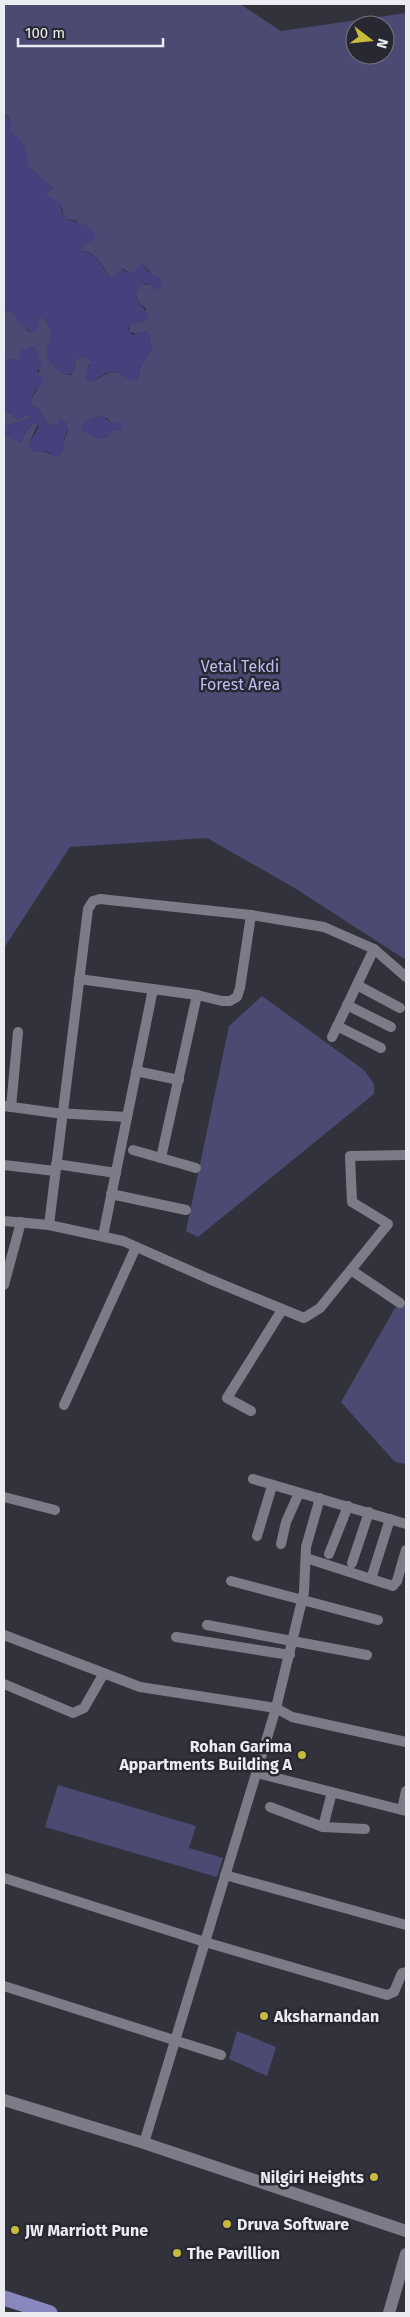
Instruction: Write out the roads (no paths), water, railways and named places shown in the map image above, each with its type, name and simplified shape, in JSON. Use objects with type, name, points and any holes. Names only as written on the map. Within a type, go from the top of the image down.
[{"type":"main road","points":[[4,2298],[50,2313]]},
{"type":"street","points":[[49,1225],[88,909],[93,901],[97,899],[251,915],[324,927],[374,949],[406,977]]},
{"type":"street","points":[[79,978],[230,1001],[236,997],[240,988],[251,915]]},
{"type":"street","points":[[332,1037],[374,949]]},
{"type":"street","points":[[357,986],[400,1008]]},
{"type":"street","points":[[103,1236],[153,989]]},
{"type":"street","points":[[161,1158],[197,995]]},
{"type":"street","points":[[347,1005],[391,1027]]},
{"type":"street","points":[[337,1026],[381,1048]]},
{"type":"street","points":[[18,1032],[7,1107],[127,1117]]},
{"type":"street","points":[[136,1071],[179,1080]]},
{"type":"street","points":[[133,1150],[196,1168]]},
{"type":"street","points":[[4,1221],[49,1225],[123,1241],[299,1317],[310,1316],[320,1308],[388,1224],[352,1202],[350,1156],[406,1156]]},
{"type":"street","points":[[4,1165],[116,1173]]},
{"type":"street","points":[[111,1194],[186,1210]]},
{"type":"street","points":[[4,1284],[21,1222]]},
{"type":"street","points":[[64,1405],[136,1247]]},
{"type":"street","points":[[351,1270],[400,1304]]},
{"type":"street","points":[[251,1411],[227,1398],[282,1310]]},
{"type":"street","points":[[253,1479],[406,1524]]},
{"type":"street","points":[[257,1536],[272,1486]]},
{"type":"street","points":[[281,1544],[286,1522],[298,1493]]},
{"type":"street","points":[[4,1497],[55,1510]]},
{"type":"street","points":[[144,2143],[276,1708],[302,1600],[306,1547],[320,1498]]},
{"type":"street","points":[[329,1554],[348,1506]]},
{"type":"street","points":[[352,1564],[369,1512]]},
{"type":"street","points":[[371,1579],[390,1519]]},
{"type":"street","points":[[306,1558],[390,1585],[395,1584],[406,1550]]},
{"type":"street","points":[[231,1581],[378,1620]]},
{"type":"street","points":[[207,1625],[367,1656]]},
{"type":"street","points":[[4,1635],[140,1686],[276,1708],[292,1717],[406,1742]]},
{"type":"street","points":[[176,1637],[290,1655]]},
{"type":"street","points":[[4,1684],[73,1713],[84,1708],[104,1673]]},
{"type":"street","points":[[257,1773],[404,1810],[406,1791]]},
{"type":"street","points":[[324,1826],[332,1792]]},
{"type":"street","points":[[270,1807],[324,1826],[365,1829]]},
{"type":"street","points":[[225,1875],[406,1925]]},
{"type":"street","points":[[4,1878],[205,1942],[387,1995],[394,1992],[399,1976],[406,1972]]},
{"type":"street","points":[[4,1986],[221,2055]]},
{"type":"street","points":[[4,2100],[144,2143],[406,2231]]},
{"type":"street","points":[[389,2313],[406,2254]]},
{"type":"place","name":"Rohan Garima Appartments Building A","points":[[302,1755]]},
{"type":"place","name":"Aksharnandan","points":[[264,2016]]},
{"type":"place","name":"Nilgiri Heights","points":[[374,2177]]},
{"type":"place","name":"Druva Software","points":[[227,2224]]},
{"type":"place","name":"JW Marriott Pune","points":[[15,2230]]},
{"type":"place","name":"The Pavillion","points":[[177,2253]]},
{"type":"park label","name":"Vetal Tekdi Forest Area","points":[[240,675]]}]
